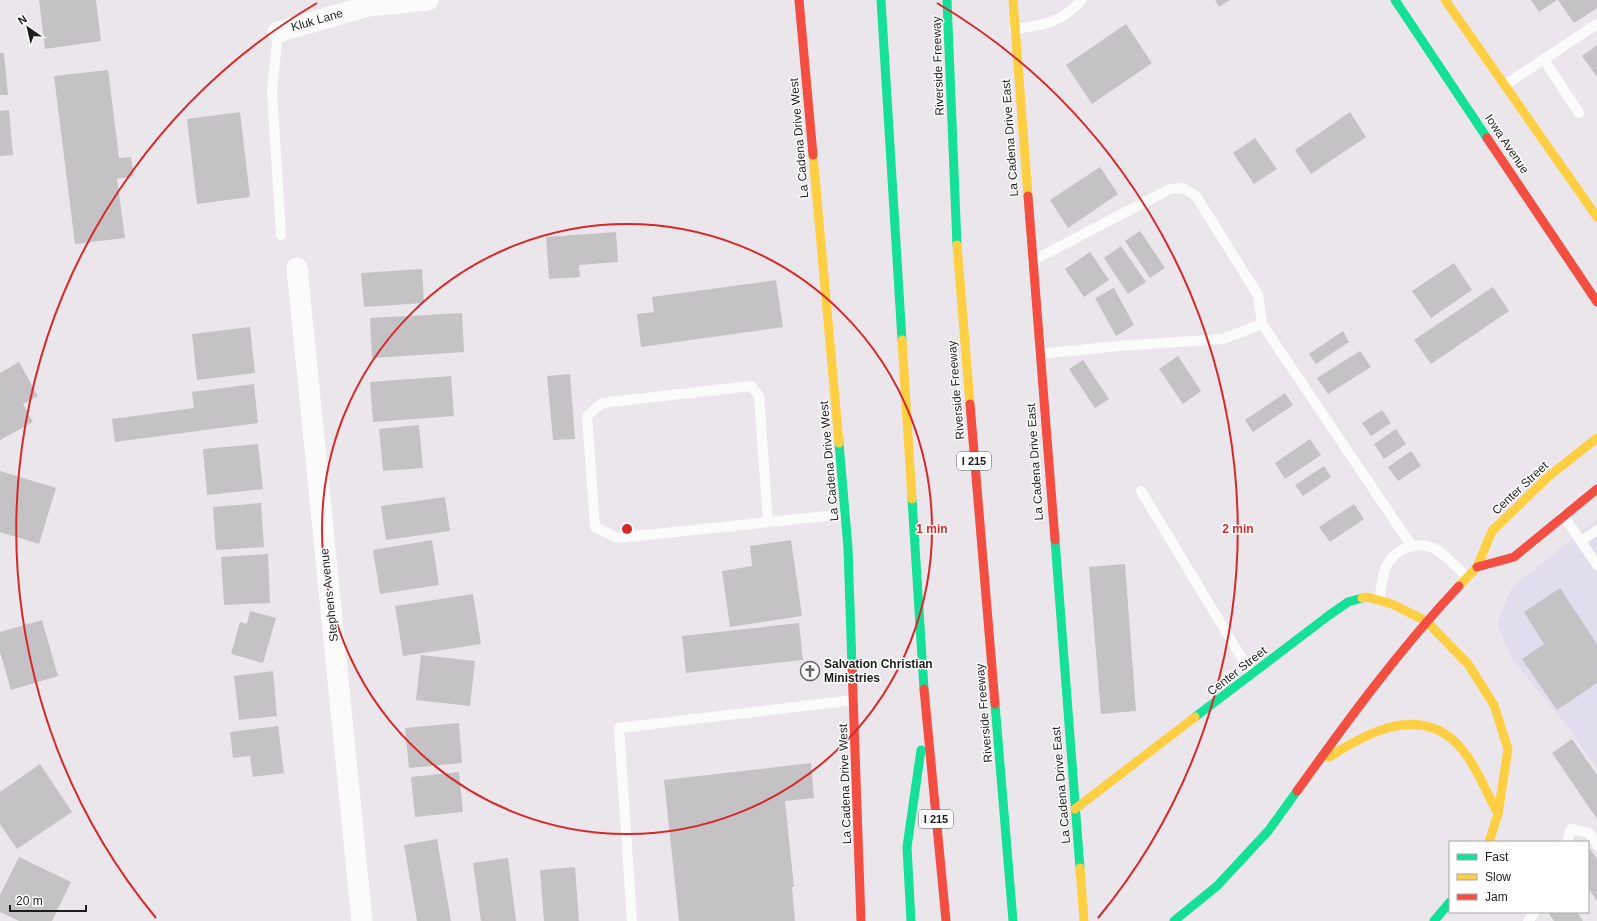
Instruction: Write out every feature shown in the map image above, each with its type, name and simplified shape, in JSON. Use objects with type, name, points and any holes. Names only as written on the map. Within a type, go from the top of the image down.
[{"type":"main road","name":"La Cadena Drive West","points":[[799,0],[846,514],[861,921]]},
{"type":"main road","name":"I 215","points":[[881,0],[926,717],[946,921]]},
{"type":"main road","name":"Riverside Freeway","points":[[947,0],[955,221],[1014,921]]},
{"type":"main road","name":"La Cadena Drive East","points":[[1013,0],[1014,30],[1084,921]]},
{"type":"main road","name":"Iowa Avenue","points":[[1395,0],[1597,302]]},
{"type":"main road","points":[[1445,0],[1597,217]]},
{"type":"main road","name":"Center Street","points":[[1174,921],[1217,886],[1258,841],[1353,714],[1426,621],[1477,567],[1492,531],[1549,476],[1597,438]]},
{"type":"main road","points":[[1477,567],[1514,557],[1563,515],[1597,489]]},
{"type":"main road","name":"Center Street","points":[[1075,809],[1348,602],[1367,597],[1379,600],[1426,621]]},
{"type":"main road","points":[[1426,621],[1468,664],[1494,705],[1508,748],[1498,814],[1488,841]]},
{"type":"main road","points":[[911,921],[907,847],[926,717]]},
{"type":"main road","points":[[1316,765],[1355,739],[1386,726],[1409,723],[1433,728],[1453,740],[1466,756],[1498,814]]},
{"type":"main road","points":[[1434,921],[1449,903]]},
{"type":"street","name":"Kluk Lane","points":[[278,32],[368,6],[428,0]]},
{"type":"street","name":"Stephens Avenue","points":[[297,268],[362,921]]},
{"type":"lane","points":[[1014,30],[1050,23],[1069,13],[1082,0]]},
{"type":"lane","points":[[1505,85],[1597,24]]},
{"type":"lane","points":[[278,32],[272,91],[281,235]]},
{"type":"lane","points":[[1544,60],[1579,113]]},
{"type":"lane","points":[[1032,261],[1170,189],[1183,188],[1196,196],[1258,295],[1262,324],[1411,546]]},
{"type":"lane","points":[[1039,354],[1119,346],[1223,340],[1262,324]]},
{"type":"lane","points":[[768,522],[759,396],[752,386],[602,403],[587,416],[595,526],[618,538],[846,514]]},
{"type":"lane","points":[[1141,491],[1252,675]]},
{"type":"lane","points":[[1563,515],[1597,565]]},
{"type":"lane","points":[[1581,541],[1597,530]]},
{"type":"lane","points":[[1379,600],[1385,570],[1391,558],[1411,546],[1423,545],[1437,550],[1468,577]]},
{"type":"lane","points":[[632,921],[619,728],[854,700]]},
{"type":"lane","points":[[1567,841],[1571,829],[1589,833],[1597,845]]},
{"type":"lane","points":[[1528,921],[1534,913]]},
{"type":"shaded area","points":[[1597,520],[1597,770],[1570,730],[1512,658],[1497,624],[1512,587]]},
{"type":"building","points":[[39,0],[96,0],[101,41],[45,49]]},
{"type":"building","points":[[1215,0],[1230,0],[1219,7]]},
{"type":"building","points":[[1531,0],[1557,0],[1539,12]]},
{"type":"building","points":[[1558,0],[1597,0],[1597,8],[1574,23]]},
{"type":"building","points":[[1126,24],[1152,63],[1092,104],[1066,65]]},
{"type":"building","points":[[1597,45],[1597,77],[1582,56]]},
{"type":"building","points":[[0,53],[4,53],[8,95],[0,95]]},
{"type":"building","points":[[108,70],[119,158],[131,157],[134,176],[117,179],[125,238],[75,244],[54,76]]},
{"type":"building","points":[[9,110],[13,155],[0,156],[0,111]]},
{"type":"building","points":[[240,112],[250,197],[197,204],[187,119]]},
{"type":"building","points":[[1350,112],[1366,137],[1311,174],[1295,150]]},
{"type":"building","points":[[1255,138],[1277,169],[1254,184],[1233,153]]},
{"type":"building","points":[[1100,167],[1118,194],[1068,228],[1050,200]]},
{"type":"building","points":[[1140,231],[1165,268],[1150,278],[1125,241]]},
{"type":"building","points":[[616,232],[618,262],[579,265],[580,277],[549,279],[546,237]]},
{"type":"building","points":[[1121,246],[1146,282],[1128,294],[1104,258]]},
{"type":"building","points":[[1090,252],[1109,280],[1084,297],[1065,269]]},
{"type":"building","points":[[1454,263],[1472,290],[1431,318],[1412,291]]},
{"type":"building","points":[[422,269],[424,303],[364,307],[361,273]]},
{"type":"building","points":[[776,280],[783,327],[641,347],[637,314],[654,312],[652,297]]},
{"type":"building","points":[[1493,287],[1509,311],[1431,364],[1414,340]]},
{"type":"building","points":[[1114,288],[1134,325],[1116,336],[1095,298]]},
{"type":"building","points":[[462,313],[464,352],[372,358],[370,318]]},
{"type":"building","points":[[250,327],[255,373],[197,380],[192,334]]},
{"type":"building","points":[[1343,331],[1349,342],[1316,364],[1309,354]]},
{"type":"building","points":[[1360,351],[1371,367],[1328,394],[1317,378]]},
{"type":"building","points":[[1178,356],[1201,391],[1183,404],[1159,369]]},
{"type":"building","points":[[1083,360],[1109,399],[1095,408],[1069,369]]},
{"type":"building","points":[[19,362],[38,396],[23,404],[33,422],[0,440],[0,373]]},
{"type":"building","points":[[570,374],[575,439],[553,440],[547,376]]},
{"type":"building","points":[[451,376],[454,416],[373,422],[370,382]]},
{"type":"building","points":[[254,384],[258,423],[115,442],[112,419],[194,408],[192,392]]},
{"type":"building","points":[[1285,393],[1293,405],[1253,432],[1245,420]]},
{"type":"building","points":[[1382,410],[1391,423],[1371,436],[1362,423]]},
{"type":"building","points":[[419,425],[423,468],[383,471],[379,429]]},
{"type":"building","points":[[1396,429],[1406,444],[1384,459],[1374,444]]},
{"type":"building","points":[[1310,439],[1321,455],[1285,479],[1275,463]]},
{"type":"building","points":[[258,444],[263,489],[207,495],[203,449]]},
{"type":"building","points":[[1411,451],[1421,466],[1398,481],[1388,467]]},
{"type":"building","points":[[1324,466],[1331,477],[1303,496],[1295,485]]},
{"type":"building","points":[[0,471],[56,488],[39,544],[0,532]]},
{"type":"building","points":[[445,497],[450,531],[386,540],[381,506]]},
{"type":"building","points":[[261,503],[264,547],[216,550],[213,507]]},
{"type":"building","points":[[1354,504],[1364,519],[1330,542],[1319,527]]},
{"type":"building","points":[[432,540],[439,585],[380,594],[373,550]]},
{"type":"building","points":[[791,540],[802,616],[730,627],[722,571],[752,566],[750,546]]},
{"type":"building","points":[[268,554],[270,603],[224,605],[221,557]]},
{"type":"building","points":[[1125,564],[1136,711],[1101,714],[1089,567]]},
{"type":"building","points":[[1560,588],[1597,644],[1597,683],[1557,710],[1522,659],[1544,644],[1524,612]]},
{"type":"building","points":[[473,594],[481,644],[403,656],[395,606]]},
{"type":"building","points":[[250,611],[276,618],[263,663],[231,654],[240,622],[247,624]]},
{"type":"building","points":[[42,620],[58,676],[11,690],[0,652],[0,632]]},
{"type":"building","points":[[799,623],[803,660],[686,673],[682,636]]},
{"type":"building","points":[[421,655],[475,661],[470,706],[416,700]]},
{"type":"building","points":[[273,671],[277,716],[239,720],[234,676]]},
{"type":"building","points":[[459,723],[462,763],[409,768],[405,728]]},
{"type":"building","points":[[278,726],[284,773],[253,777],[250,756],[233,758],[230,732]]},
{"type":"building","points":[[1572,739],[1597,775],[1597,819],[1552,753]]},
{"type":"building","points":[[811,763],[814,798],[785,801],[794,887],[792,887],[795,921],[679,921],[664,780]]},
{"type":"building","points":[[40,764],[72,812],[17,849],[0,824],[0,792]]},
{"type":"building","points":[[459,772],[463,812],[415,817],[411,777]]},
{"type":"building","points":[[437,839],[451,921],[417,921],[404,845]]},
{"type":"building","points":[[1590,849],[1597,859],[1597,901],[1589,889]]},
{"type":"building","points":[[19,857],[71,882],[52,921],[19,921],[0,912],[0,895]]},
{"type":"building","points":[[508,858],[516,921],[481,921],[473,863]]},
{"type":"building","points":[[575,867],[579,921],[544,921],[540,870]]},
{"type":"building","points":[[1549,913],[1578,913],[1583,921],[1554,921]]},
{"type":"traffic: fast","points":[[881,0],[902,340]]},
{"type":"traffic: fast","points":[[947,0],[957,245]]},
{"type":"traffic: fast","points":[[1395,0],[1487,138]]},
{"type":"traffic: fast","points":[[839,443],[848,548],[852,666]]},
{"type":"traffic: fast","points":[[912,499],[924,689]]},
{"type":"traffic: fast","points":[[1055,540],[1080,868]]},
{"type":"traffic: fast","points":[[1195,717],[1328,616],[1348,602],[1362,598]]},
{"type":"traffic: fast","points":[[995,704],[1013,921]]},
{"type":"traffic: fast","points":[[911,921],[907,847],[921,750]]},
{"type":"traffic: fast","points":[[1174,921],[1217,886],[1269,830],[1297,791]]},
{"type":"traffic: fast","points":[[1434,921],[1449,903]]},
{"type":"traffic: slow","points":[[1013,0],[1028,196]]},
{"type":"traffic: slow","points":[[1445,0],[1597,217]]},
{"type":"traffic: slow","points":[[813,155],[839,443]]},
{"type":"traffic: slow","points":[[957,245],[970,404]]},
{"type":"traffic: slow","points":[[902,340],[912,499]]},
{"type":"traffic: slow","points":[[1459,586],[1477,567],[1492,531],[1549,476],[1597,438]]},
{"type":"traffic: slow","points":[[1362,598],[1367,597],[1392,604],[1426,621],[1468,664],[1494,705],[1508,749],[1498,814],[1489,841]]},
{"type":"traffic: slow","points":[[1075,809],[1195,717]]},
{"type":"traffic: slow","points":[[1329,757],[1358,740],[1389,727],[1421,725],[1437,730],[1452,739],[1466,755],[1478,774],[1498,814]]},
{"type":"traffic: slow","points":[[1080,868],[1084,921]]},
{"type":"traffic: jam","points":[[799,0],[813,155]]},
{"type":"traffic: jam","points":[[1487,138],[1597,302]]},
{"type":"traffic: jam","points":[[1028,196],[1055,540]]},
{"type":"traffic: jam","points":[[970,404],[995,704]]},
{"type":"traffic: jam","points":[[1477,567],[1514,557],[1597,489]]},
{"type":"traffic: jam","points":[[1297,791],[1395,660],[1459,586]]},
{"type":"traffic: jam","points":[[852,666],[861,921]]},
{"type":"traffic: jam","points":[[924,689],[946,921]]},
{"type":"place","name":"Salvation Christian Ministries","points":[[810,671]]}]
